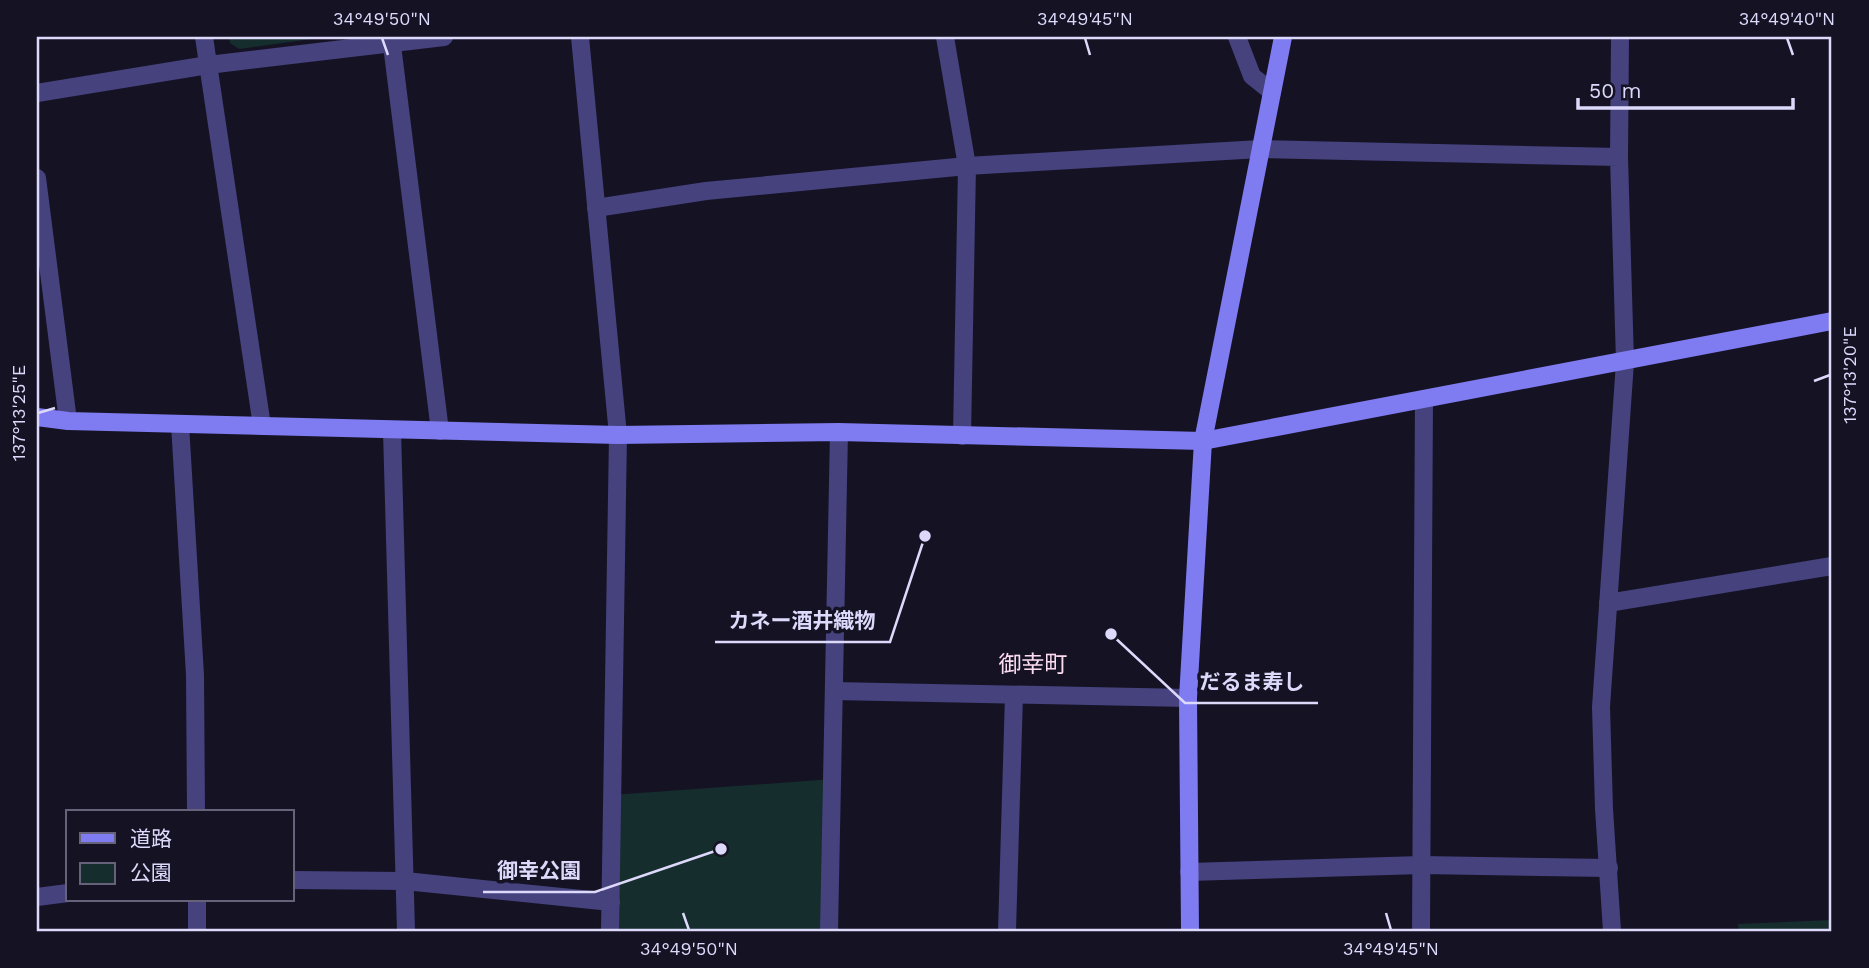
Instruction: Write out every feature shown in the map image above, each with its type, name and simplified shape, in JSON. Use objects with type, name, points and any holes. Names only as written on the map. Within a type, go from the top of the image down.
[{"type":"street","points":[[204,37],[262,426]]},
{"type":"street","points":[[37,93],[208,65],[391,40],[444,37]]},
{"type":"street","points":[[580,37],[618,435],[610,931]]},
{"type":"street","points":[[945,37],[967,166],[962,436]]},
{"type":"street","points":[[1237,37],[1252,76],[1272,92]]},
{"type":"street","points":[[1190,931],[1188,698],[1203,441],[1283,37]]},
{"type":"street","points":[[1612,931],[1601,707],[1625,362],[1619,157],[1620,37]]},
{"type":"street","points":[[391,40],[440,431]]},
{"type":"street","points":[[596,208],[706,191],[967,166],[1261,149],[1619,157]]},
{"type":"street","points":[[37,178],[68,421]]},
{"type":"street","points":[[37,417],[68,421],[391,431],[618,435],[838,432],[1203,441],[1832,321]]},
{"type":"street","points":[[1421,931],[1424,399]]},
{"type":"street","points":[[180,424],[195,674],[196,810]]},
{"type":"street","points":[[391,431],[406,931]]},
{"type":"street","points":[[829,931],[838,432]]},
{"type":"street","points":[[1608,603],[1832,566]]},
{"type":"street","points":[[834,691],[1188,698]]},
{"type":"street","points":[[1007,931],[1014,695]]},
{"type":"street","points":[[1189,872],[1422,866],[1609,868]]},
{"type":"street","points":[[294,880],[405,881],[611,902]]},
{"type":"street","points":[[37,897],[66,893]]},
{"type":"street","points":[[197,902],[198,931]]},
{"type":"green space","points":[[229,37],[326,37],[239,49],[230,43]]},
{"type":"green space","points":[[833,779],[829,931],[610,931],[612,795]]},
{"type":"green space","points":[[1832,920],[1832,931],[1739,931],[1738,924]]},
{"type":"place","name":"カネー酒井織物","points":[[925,536]]},
{"type":"place","name":"だるま寿し","points":[[1111,634]]},
{"type":"place","name":"御幸公園","points":[[721,849]]},
{"type":"district","name":"御幸町","points":[[1033,664]]}]
